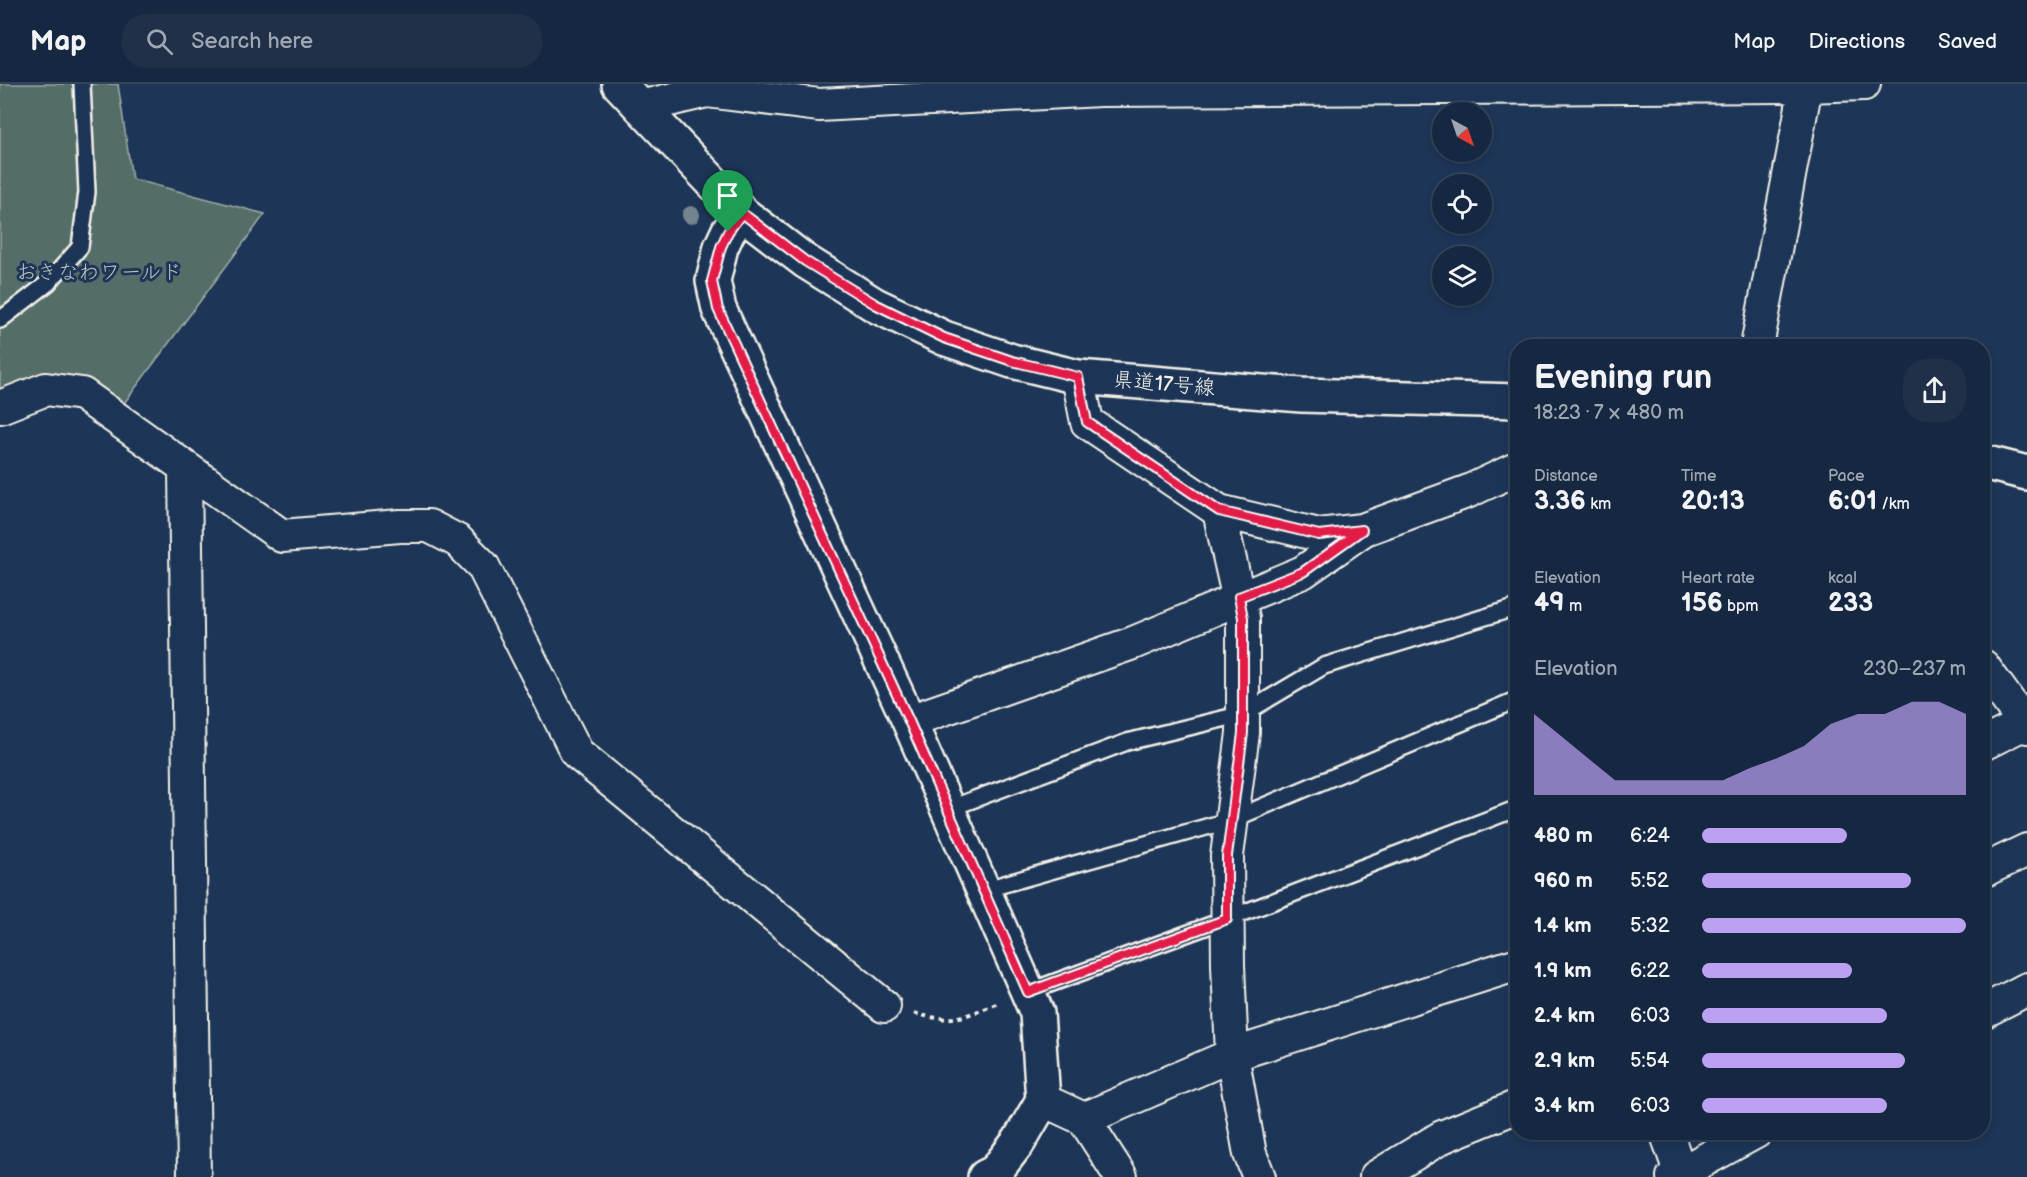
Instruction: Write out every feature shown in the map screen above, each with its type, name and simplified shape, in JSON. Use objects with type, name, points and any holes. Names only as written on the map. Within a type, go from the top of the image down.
[{"type":"street","points":[[629,95],[707,91],[819,105],[1100,90],[1864,84]]},
{"type":"street","points":[[1758,339],[1806,86]]},
{"type":"street","name":"県道17号線","points":[[629,95],[742,213],[805,261],[885,309],[944,338],[1012,361],[1078,377],[1301,395],[1510,401]]},
{"type":"street","points":[[742,213],[728,232],[721,247],[712,281],[718,309],[909,721],[1037,1013],[1043,1100],[1019,1141],[992,1175]]},
{"type":"street","points":[[1078,377],[1087,422],[1219,511],[1319,535],[1362,530],[1469,491],[1510,472]]},
{"type":"street","points":[[0,407],[46,389],[81,394],[282,536],[400,526],[429,526],[458,541],[483,566],[577,753],[884,1006]]},
{"type":"street","points":[[1990,464],[2027,472]]},
{"type":"street","points":[[185,469],[194,1177]]},
{"type":"street","points":[[1219,511],[1243,618],[1243,733],[1227,856],[1232,1055],[1250,1154],[1259,1177]]},
{"type":"street","points":[[909,721],[1133,643],[1303,572],[1362,530]]},
{"type":"street","points":[[1990,677],[2026,724],[1990,741]]},
{"type":"street","points":[[1990,868],[2027,850]]},
{"type":"street","points":[[1084,1119],[1232,1055],[1510,967]]},
{"type":"street","points":[[1990,1008],[2027,989]]},
{"type":"street","points":[[1043,1100],[1084,1119],[1121,1177]]},
{"type":"street","points":[[1376,1177],[1442,1137],[1510,1109]]},
{"type":"street","points":[[1668,1140],[1678,1176],[1742,1140]]},
{"type":"lane","points":[[0,320],[48,283],[80,247],[87,192],[82,84]]},
{"type":"lane","points":[[948,809],[1127,742],[1243,714],[1324,666],[1510,609]]},
{"type":"lane","points":[[983,890],[1231,820],[1510,702]]},
{"type":"lane","points":[[1028,992],[1510,811]]},
{"type":"path","points":[[884,1006],[933,1018],[959,1018],[1028,992]]},
{"type":"green space","name":"おきなわワールド","points":[[0,84],[118,84],[132,179],[265,214],[122,406],[0,391]]},
{"type":"route","points":[[742,213],[805,261],[875,304],[944,338],[1012,361],[1078,377],[1087,422],[1219,511],[1319,535],[1362,530],[1303,572],[1239,597],[1243,618],[1243,733],[1227,856],[1227,919],[1028,992],[909,721],[718,309],[712,281],[721,247],[728,232],[742,213]]}]
